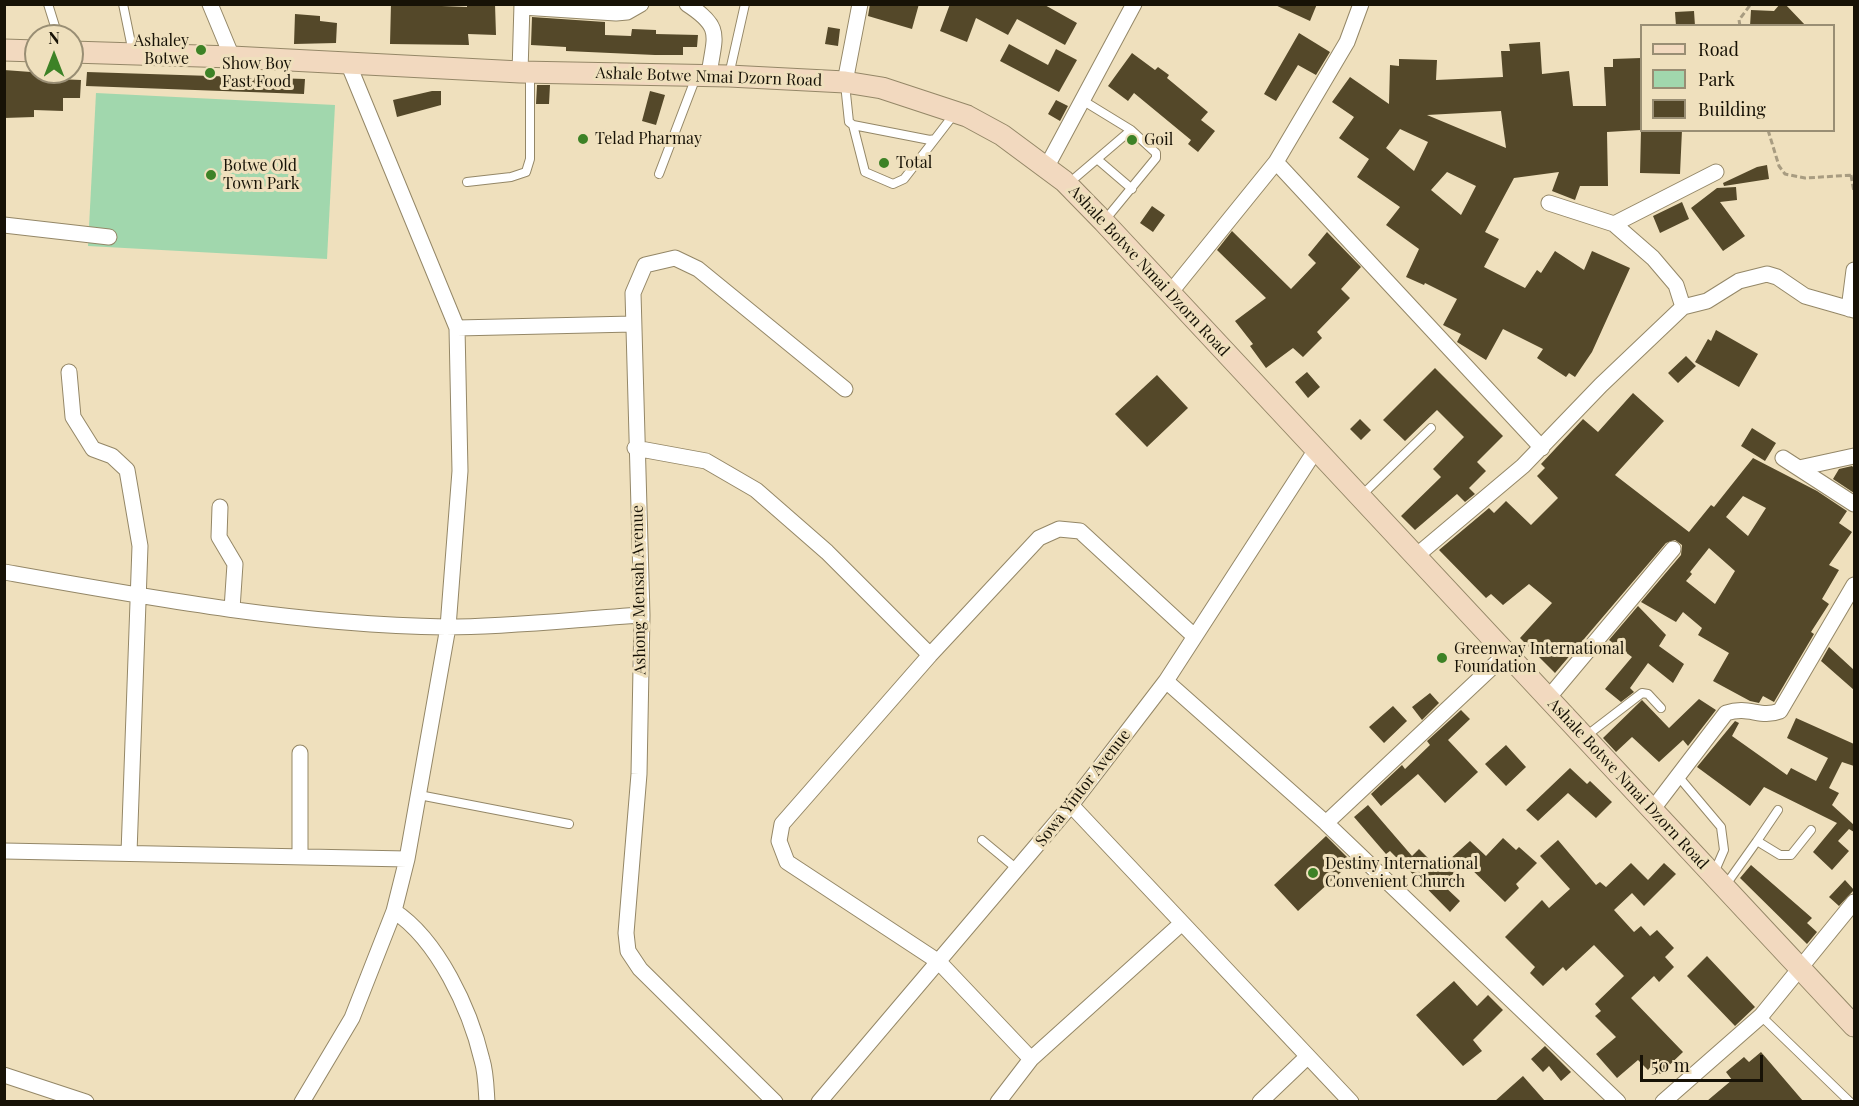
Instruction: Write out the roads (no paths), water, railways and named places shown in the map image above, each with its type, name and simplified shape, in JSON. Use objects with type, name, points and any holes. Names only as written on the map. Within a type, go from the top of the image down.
[{"type":"main road","points":[[4,50],[24,51]]},
{"type":"main road","name":"Ashale Botwe Nmai Dzorn Road","points":[[84,52],[232,57],[525,72],[711,76],[844,82],[882,88],[956,112],[1002,135],[1067,184],[1104,222],[1315,451],[1416,556],[1854,1026]]},
{"type":"street","points":[[210,4],[232,57]]},
{"type":"street","points":[[525,72],[522,6],[616,13],[627,12],[641,4]]},
{"type":"street","points":[[687,4],[707,17],[715,29],[711,76]]},
{"type":"street","points":[[844,82],[861,4]]},
{"type":"street","points":[[1046,168],[1134,4]]},
{"type":"street","points":[[1170,294],[1276,162],[1347,42],[1361,4]]},
{"type":"street","points":[[302,1101],[352,1018],[394,910],[407,859],[448,627],[460,471],[457,328],[348,63]]},
{"type":"street","points":[[1276,162],[1524,425],[1542,448]]},
{"type":"street","points":[[1614,224],[1716,172]]},
{"type":"street","points":[[1549,203],[1614,224],[1653,258],[1676,285],[1683,307]]},
{"type":"street","points":[[4,225],[109,237]]},
{"type":"street","name":"Ashong Mensah Avenue","points":[[775,1101],[640,969],[628,951],[626,933],[639,774],[642,615],[635,448],[633,293],[645,265],[675,258],[698,269],[844,388]]},
{"type":"street","points":[[1416,556],[1542,448],[1601,385],[1683,307],[1707,301],[1739,281],[1767,274],[1777,277],[1806,296],[1852,309],[1854,270]]},
{"type":"street","points":[[457,328],[633,324]]},
{"type":"street","points":[[69,372],[73,417],[93,449],[112,456],[127,471],[140,546],[129,853]]},
{"type":"street","points":[[635,448],[706,461],[756,490],[827,552],[930,655]]},
{"type":"street","name":"Sowa Yintor Avenue","points":[[819,1101],[1071,805],[1166,681],[1315,451]]},
{"type":"street","points":[[1799,468],[1854,456]]},
{"type":"street","points":[[1783,458],[1854,504]]},
{"type":"street","points":[[220,507],[219,537],[235,564],[232,609]]},
{"type":"street","points":[[1031,1059],[939,962],[787,862],[779,841],[782,824],[930,655],[1039,538],[1059,530],[1080,531],[1194,636]]},
{"type":"street","points":[[1549,698],[1672,549]]},
{"type":"street","points":[[4,572],[138,596],[337,622],[448,627],[642,615]]},
{"type":"street","points":[[1652,810],[1726,713],[1740,708],[1769,715],[1780,711],[1854,585]]},
{"type":"street","points":[[1326,823],[1506,654]]},
{"type":"street","points":[[1166,681],[1326,823],[1618,1101]]},
{"type":"street","points":[[300,753],[300,856]]},
{"type":"street","points":[[1071,805],[1307,1058],[1351,1101]]},
{"type":"street","points":[[4,851],[407,859]]},
{"type":"street","points":[[1663,1101],[1761,1016],[1854,902]]},
{"type":"street","points":[[394,910],[411,922],[425,938],[455,987],[471,1024],[483,1061],[487,1101]]},
{"type":"street","points":[[998,1101],[1031,1059],[1182,923]]},
{"type":"street","points":[[1260,1101],[1307,1058]]},
{"type":"street","points":[[4,1075],[86,1101]]},
{"type":"lane","points":[[48,4],[54,24]]},
{"type":"lane","points":[[123,4],[133,54]]},
{"type":"lane","points":[[659,174],[711,76],[745,4]]},
{"type":"lane","points":[[467,182],[511,177],[526,172],[530,159],[525,72]]},
{"type":"lane","points":[[844,82],[849,122],[853,125],[865,172],[893,184],[904,179],[956,112]]},
{"type":"lane","points":[[1082,100],[1131,130],[1156,153],[1156,158],[1104,222]]},
{"type":"lane","points":[[853,125],[930,140],[935,139]]},
{"type":"lane","points":[[1067,184],[1131,130]]},
{"type":"lane","points":[[1097,159],[1132,189]]},
{"type":"lane","points":[[1360,497],[1431,428]]},
{"type":"lane","points":[[1585,737],[1642,693],[1648,694],[1661,708]]},
{"type":"lane","points":[[1677,776],[1722,827],[1724,850],[1718,881]]},
{"type":"lane","points":[[419,795],[569,824]]},
{"type":"lane","points":[[1718,881],[1756,841],[1778,810]]},
{"type":"lane","points":[[1756,841],[1779,855],[1791,855],[1811,830]]},
{"type":"lane","points":[[982,840],[1017,869]]},
{"type":"lane","points":[[1761,1016],[1850,1101]]},
{"type":"place","name":"Ashaley Botwe","points":[[201,50]]},
{"type":"place","name":"Show Boy Fast Food","points":[[210,73]]},
{"type":"place","name":"Telad Pharmay","points":[[583,139]]},
{"type":"place","name":"Goil","points":[[1132,140]]},
{"type":"place","name":"Total","points":[[884,163]]},
{"type":"place","name":"Botwe Old Town Park","points":[[211,175]]},
{"type":"place","name":"Greenway International Foundation","points":[[1442,658]]},
{"type":"place","name":"Destiny International Convenient Church","points":[[1313,873]]}]
